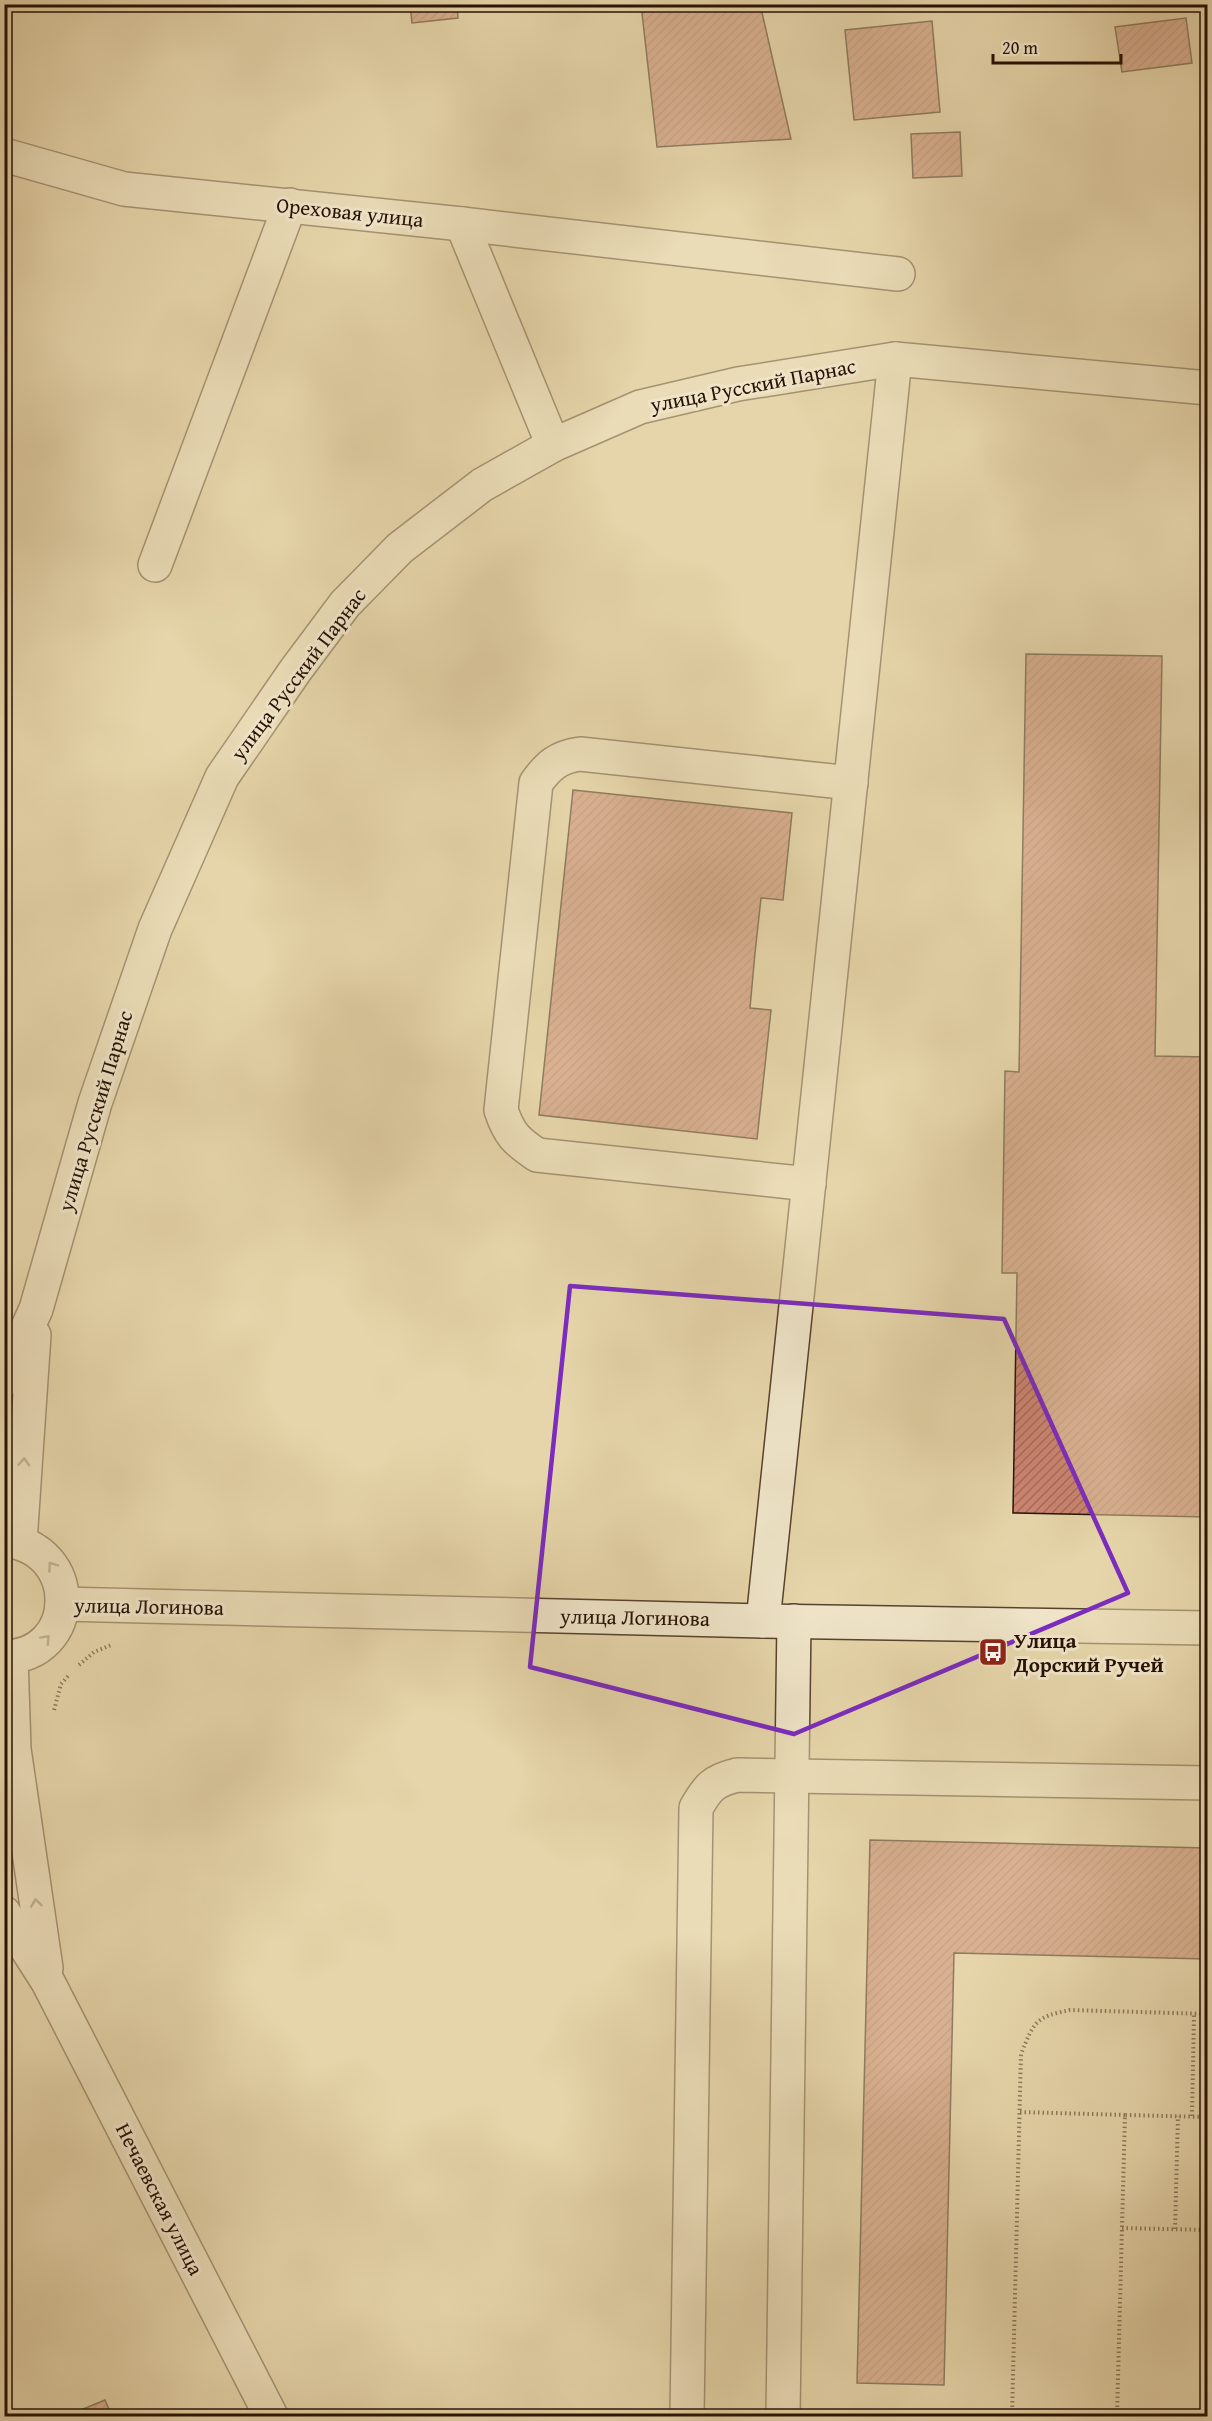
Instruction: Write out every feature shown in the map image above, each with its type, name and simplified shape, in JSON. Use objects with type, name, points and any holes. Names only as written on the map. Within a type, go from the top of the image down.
[{"type":"street","name":"Ореховая улица","points":[[4,155],[124,189],[462,224],[898,274]]},
{"type":"street","points":[[155,565],[290,206]]},
{"type":"street","points":[[462,224],[553,445]]},
{"type":"street","points":[[783,2416],[792,1776],[778,1621],[809,1184],[895,359]]},
{"type":"street","name":"улица Русский Парнас","points":[[4,1380],[36,1309],[95,1103],[155,929],[222,777],[295,671],[345,604],[393,556],[482,485],[553,445],[640,406],[738,384],[895,359],[1208,388]]},
{"type":"street","points":[[809,1184],[537,1155],[518,1143],[507,1128],[501,1110],[536,783],[548,766],[565,756],[580,754],[851,783]]},
{"type":"street","name":"улица Русский Парнас","points":[[12,1541],[36,1309]]},
{"type":"street","points":[[8,1657],[26,1654],[49,1637],[57,1624],[62,1604],[61,1581],[45,1556],[12,1541]]},
{"type":"street","name":"улица Логинова","points":[[62,1604],[778,1621],[1208,1628]]},
{"type":"street","name":"Нечаевская улица","points":[[8,1657],[14,1749],[48,1982]]},
{"type":"street","points":[[687,2416],[696,1808],[707,1789],[721,1779],[737,1775],[1208,1783]]},
{"type":"street","name":"Нечаевская улица","points":[[4,1913],[48,1982],[271,2416]]},
{"type":"path","points":[[54,1711],[61,1684],[76,1667],[94,1652],[118,1642]]},
{"type":"path","points":[[1012,2416],[1021,2054],[1032,2026],[1048,2014],[1070,2010],[1208,2014]]},
{"type":"path","points":[[1192,2116],[1194,2014]]},
{"type":"path","points":[[1020,2112],[1208,2117]]},
{"type":"path","points":[[1117,2416],[1125,2115]]},
{"type":"path","points":[[1175,2229],[1178,2116]]},
{"type":"path","points":[[1122,2228],[1208,2230]]},
{"type":"highlighted area","points":[[570,1286],[1004,1319],[1128,1593],[794,1734],[530,1667]]},
{"type":"building","points":[[410,4],[457,4],[458,18],[412,23]]},
{"type":"building","points":[[641,4],[760,4],[791,139],[657,147]]},
{"type":"building","points":[[1186,18],[1192,63],[1122,72],[1115,27]]},
{"type":"building","points":[[932,21],[940,112],[854,120],[845,30]]},
{"type":"building","points":[[960,132],[962,176],[913,178],[911,134]]},
{"type":"building","points":[[1026,654],[1162,656],[1155,1056],[1208,1057],[1208,1517],[1013,1513],[1017,1273],[1002,1273],[1005,1071],[1019,1072]]},
{"type":"building","points":[[573,790],[792,813],[783,900],[761,898],[755,953],[750,1008],[771,1010],[757,1139],[539,1115]]},
{"type":"building","points":[[870,1840],[1208,1848],[1208,1959],[954,1953],[944,2385],[857,2383]]},
{"type":"building","points":[[105,2400],[112,2416],[66,2416]]},
{"type":"place","name":"Улица Дорский Ручей","points":[[993,1652]]}]
